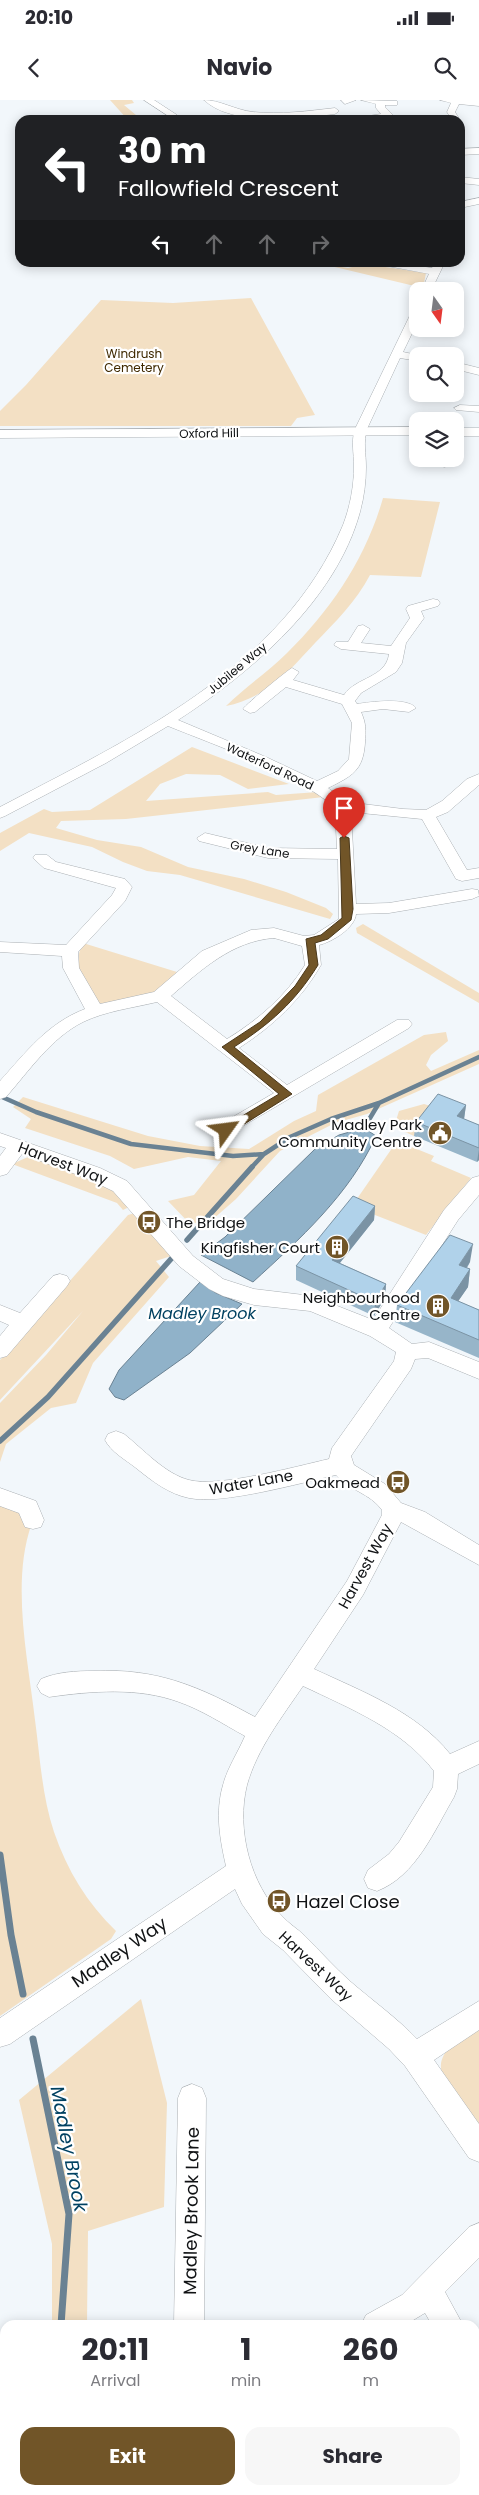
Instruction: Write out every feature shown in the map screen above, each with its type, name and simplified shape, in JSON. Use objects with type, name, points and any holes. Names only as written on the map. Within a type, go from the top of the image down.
[{"type":"main road","name":"Oxford Hill","points":[[0,434],[409,431]]},
{"type":"main road","points":[[464,432],[479,432]]},
{"type":"street","points":[[148,100],[173,115]]},
{"type":"street","points":[[208,100],[227,108],[254,114],[339,113],[324,104]]},
{"type":"street","points":[[365,100],[387,102]]},
{"type":"street","points":[[444,100],[479,103]]},
{"type":"street","points":[[387,102],[381,110],[387,115]]},
{"type":"street","points":[[453,115],[451,112],[456,102]]},
{"type":"street","points":[[214,115],[227,108]]},
{"type":"street","points":[[465,151],[478,148]]},
{"type":"street","points":[[465,181],[479,182]]},
{"type":"street","points":[[465,204],[479,201]]},
{"type":"street","points":[[430,282],[438,267]]},
{"type":"street","points":[[360,432],[409,327]]},
{"type":"street","points":[[396,354],[409,356]]},
{"type":"street","points":[[464,368],[479,372]]},
{"type":"street","points":[[460,408],[476,407]]},
{"type":"street","name":"Jubilee Way","points":[[0,813],[126,745],[222,682],[261,650],[302,607],[326,573],[344,538],[357,499],[360,432]]},
{"type":"street","points":[[398,603],[413,609],[433,603]]},
{"type":"street","points":[[317,787],[343,774],[356,760],[359,723],[350,705],[356,690],[391,669],[401,640],[415,624],[417,618],[413,609]]},
{"type":"street","points":[[363,629],[346,646],[396,651]]},
{"type":"street","points":[[250,709],[288,677],[350,705],[383,705],[409,708]]},
{"type":"street","name":"Waterford Road","points":[[166,720],[317,787],[343,807]]},
{"type":"street","points":[[2,1091],[46,1040],[75,1018],[95,1011],[160,996],[208,955],[257,934],[274,933],[310,942],[324,937],[343,924],[347,920],[348,909],[343,807],[427,815],[444,807],[465,787],[479,779]]},
{"type":"street","points":[[348,909],[389,908],[476,900],[427,815]]},
{"type":"street","name":"Grey Lane","points":[[205,838],[268,852],[345,854]]},
{"type":"street","points":[[41,858],[50,865],[119,882],[124,887],[119,897],[70,951],[71,968],[95,1011]]},
{"type":"street","points":[[462,876],[479,873]]},
{"type":"street","points":[[227,1047],[263,1024],[298,989],[313,965],[310,942]]},
{"type":"street","points":[[0,947],[70,951]]},
{"type":"street","points":[[160,996],[286,1094]]},
{"type":"street","points":[[226,1130],[403,1024]]},
{"type":"street","points":[[0,1169],[9,1142]]},
{"type":"street","name":"Harvest Way","points":[[9,1142],[93,1173],[120,1186],[186,1261],[216,1284],[230,1291],[254,1297],[312,1304],[377,1330],[398,1342],[404,1347],[406,1352]]},
{"type":"street","points":[[377,1330],[451,1215],[479,1183]]},
{"type":"street","points":[[0,1350],[60,1281]]},
{"type":"street","points":[[0,1313],[24,1323]]},
{"type":"street","points":[[340,1465],[340,1454],[404,1363],[406,1352],[429,1350],[479,1371]]},
{"type":"street","name":"Water Lane","points":[[116,1440],[172,1481],[190,1490],[223,1489],[340,1465]]},
{"type":"street","name":"Harvest Way","points":[[340,1465],[351,1476],[375,1488],[393,1509],[389,1525],[355,1588],[258,1731],[242,1764],[232,1806],[232,1839],[240,1871],[251,1895],[272,1926],[292,1941],[340,1990],[399,2039],[415,2056],[479,2148]]},
{"type":"street","points":[[0,1497],[28,1507],[33,1520]]},
{"type":"street","points":[[393,1509],[417,1519],[479,1556]]},
{"type":"street","points":[[299,1673],[396,1723],[435,1753],[446,1768],[444,1790],[408,1850],[398,1863],[377,1879]]},
{"type":"street","points":[[49,1686],[95,1681],[129,1681],[148,1684],[201,1700],[258,1731]]},
{"type":"street","points":[[446,1768],[479,1752]]},
{"type":"street","name":"Madley Way","points":[[0,2034],[240,1871]]},
{"type":"street","points":[[415,2056],[479,2014]]},
{"type":"street","name":"Madley Brook Lane","points":[[190,2320],[189,2231],[194,2154],[192,2098]]},
{"type":"street","points":[[385,2320],[412,2305],[479,2237]]},
{"type":"street","points":[[428,2290],[445,2320]]},
{"type":"green space","points":[[110,100],[132,100],[134,103],[124,105],[136,115],[124,115]]},
{"type":"green space","points":[[335,267],[385,267],[426,273],[424,282],[409,282],[409,285]]},
{"type":"green space","name":"Windrush Cemetery","points":[[251,298],[315,415],[297,418],[291,426],[0,426],[0,411],[26,385],[101,300],[173,303]]},
{"type":"green space","points":[[383,498],[440,502],[421,577],[370,575],[345,611],[285,674],[265,690],[241,702],[226,706],[287,653],[332,601],[357,562],[376,520]]},
{"type":"green space","points":[[192,747],[289,784],[248,789],[220,775],[186,774],[160,784],[146,801],[268,792],[276,795],[318,792],[324,797],[126,819],[61,821],[56,828],[97,840],[141,847],[188,867],[244,879],[286,892],[326,908],[333,914],[330,919],[180,875],[147,871],[92,847],[29,833],[0,851],[0,833],[44,809],[52,812],[90,810]]},
{"type":"green space","points":[[363,924],[479,993],[479,1003],[357,933],[356,928]]},
{"type":"green space","points":[[83,943],[177,972],[157,992],[103,1004],[95,1002],[78,966]]},
{"type":"green space","points":[[446,1032],[448,1041],[431,1055],[426,1065],[431,1071],[479,1050],[479,1064],[367,1114],[335,1123],[280,1151],[236,1199],[212,1220],[190,1224],[168,1201],[194,1195],[221,1161],[188,1157],[134,1169],[110,1156],[25,1128],[31,1119],[13,1107],[23,1097],[148,1136],[200,1146],[249,1149],[294,1121],[316,1111],[318,1095],[424,1035]]},
{"type":"green space","points":[[424,1104],[437,1108],[414,1136],[394,1127],[399,1111]]},
{"type":"green space","points":[[397,1141],[434,1156],[431,1161],[471,1178],[426,1235],[352,1206]]},
{"type":"green space","points":[[28,1157],[55,1163],[84,1173],[110,1187],[131,1206],[123,1210],[117,1203],[12,1164]]},
{"type":"green space","points":[[135,1213],[171,1256],[156,1261],[169,1277],[93,1363],[76,1403],[51,1408],[6,1444],[0,1462],[0,1403],[46,1355],[83,1311],[0,1400],[0,1360],[128,1215]]},
{"type":"green space","points":[[0,1497],[33,1520],[26,1543],[23,1568],[23,1619],[42,1776],[50,1818],[65,1860],[79,1885],[96,1909],[116,1931],[111,1939],[0,2016]]},
{"type":"green space","points":[[141,1999],[167,2103],[164,2207],[88,2231],[87,2320],[52,2320],[52,2244],[19,2100]]},
{"type":"green space","points":[[479,2027],[479,2129],[442,2074],[441,2066],[442,2058],[446,2052],[458,2041]]},
{"type":"water","name":"Madley Brook","points":[[364,1128],[376,1136],[365,1157],[338,1197],[288,1250],[253,1282],[201,1255],[225,1237],[315,1149],[339,1135]]},
{"type":"water","name":"Madley Brook","points":[[200,1282],[216,1293],[242,1304],[190,1353],[124,1400],[115,1397],[109,1389],[119,1370]]},
{"type":"building","points":[[438,1094],[466,1105],[457,1116],[479,1125],[479,1148],[416,1122]]},
{"type":"building","points":[[353,1196],[375,1206],[332,1260],[386,1284],[375,1302],[296,1266]]},
{"type":"building","points":[[450,1235],[473,1244],[459,1265],[470,1269],[451,1298],[479,1310],[479,1340],[397,1305]]},
{"type":"waterway","name":"Madley Brook","points":[[379,1103],[479,1057]]},
{"type":"waterway","points":[[0,1096],[36,1112],[131,1144],[233,1156],[264,1154]]},
{"type":"waterway","points":[[264,1154],[290,1137],[331,1119],[379,1103]]},
{"type":"waterway","name":"Madley Brook","points":[[364,1128],[379,1103]]},
{"type":"waterway","name":"Madley Brook","points":[[251,1168],[264,1154]]},
{"type":"waterway","name":"Madley Brook","points":[[187,1240],[252,1167]]},
{"type":"waterway","name":"Madley Brook","points":[[0,1441],[48,1397],[171,1259]]},
{"type":"waterway","name":"Madley Brook","points":[[0,1855],[11,1935],[23,1994]]},
{"type":"waterway","name":"Madley Brook","points":[[33,2039],[69,2214],[61,2320]]},
{"type":"place","name":"Madley Park Community Centre","points":[[440,1133]]},
{"type":"place","name":"The Bridge","points":[[149,1222]]},
{"type":"place","name":"Kingfisher Court","points":[[337,1247]]},
{"type":"place","name":"Neighbourhood Centre","points":[[438,1306]]},
{"type":"place","name":"Oakmead","points":[[398,1482]]},
{"type":"place","name":"Hazel Close","points":[[279,1901]]},
{"type":"route","points":[[226,1130],[286,1094],[227,1047],[249,1035],[263,1024],[298,989],[313,965],[310,942],[318,940],[336,930],[347,920],[344,838]]}]
